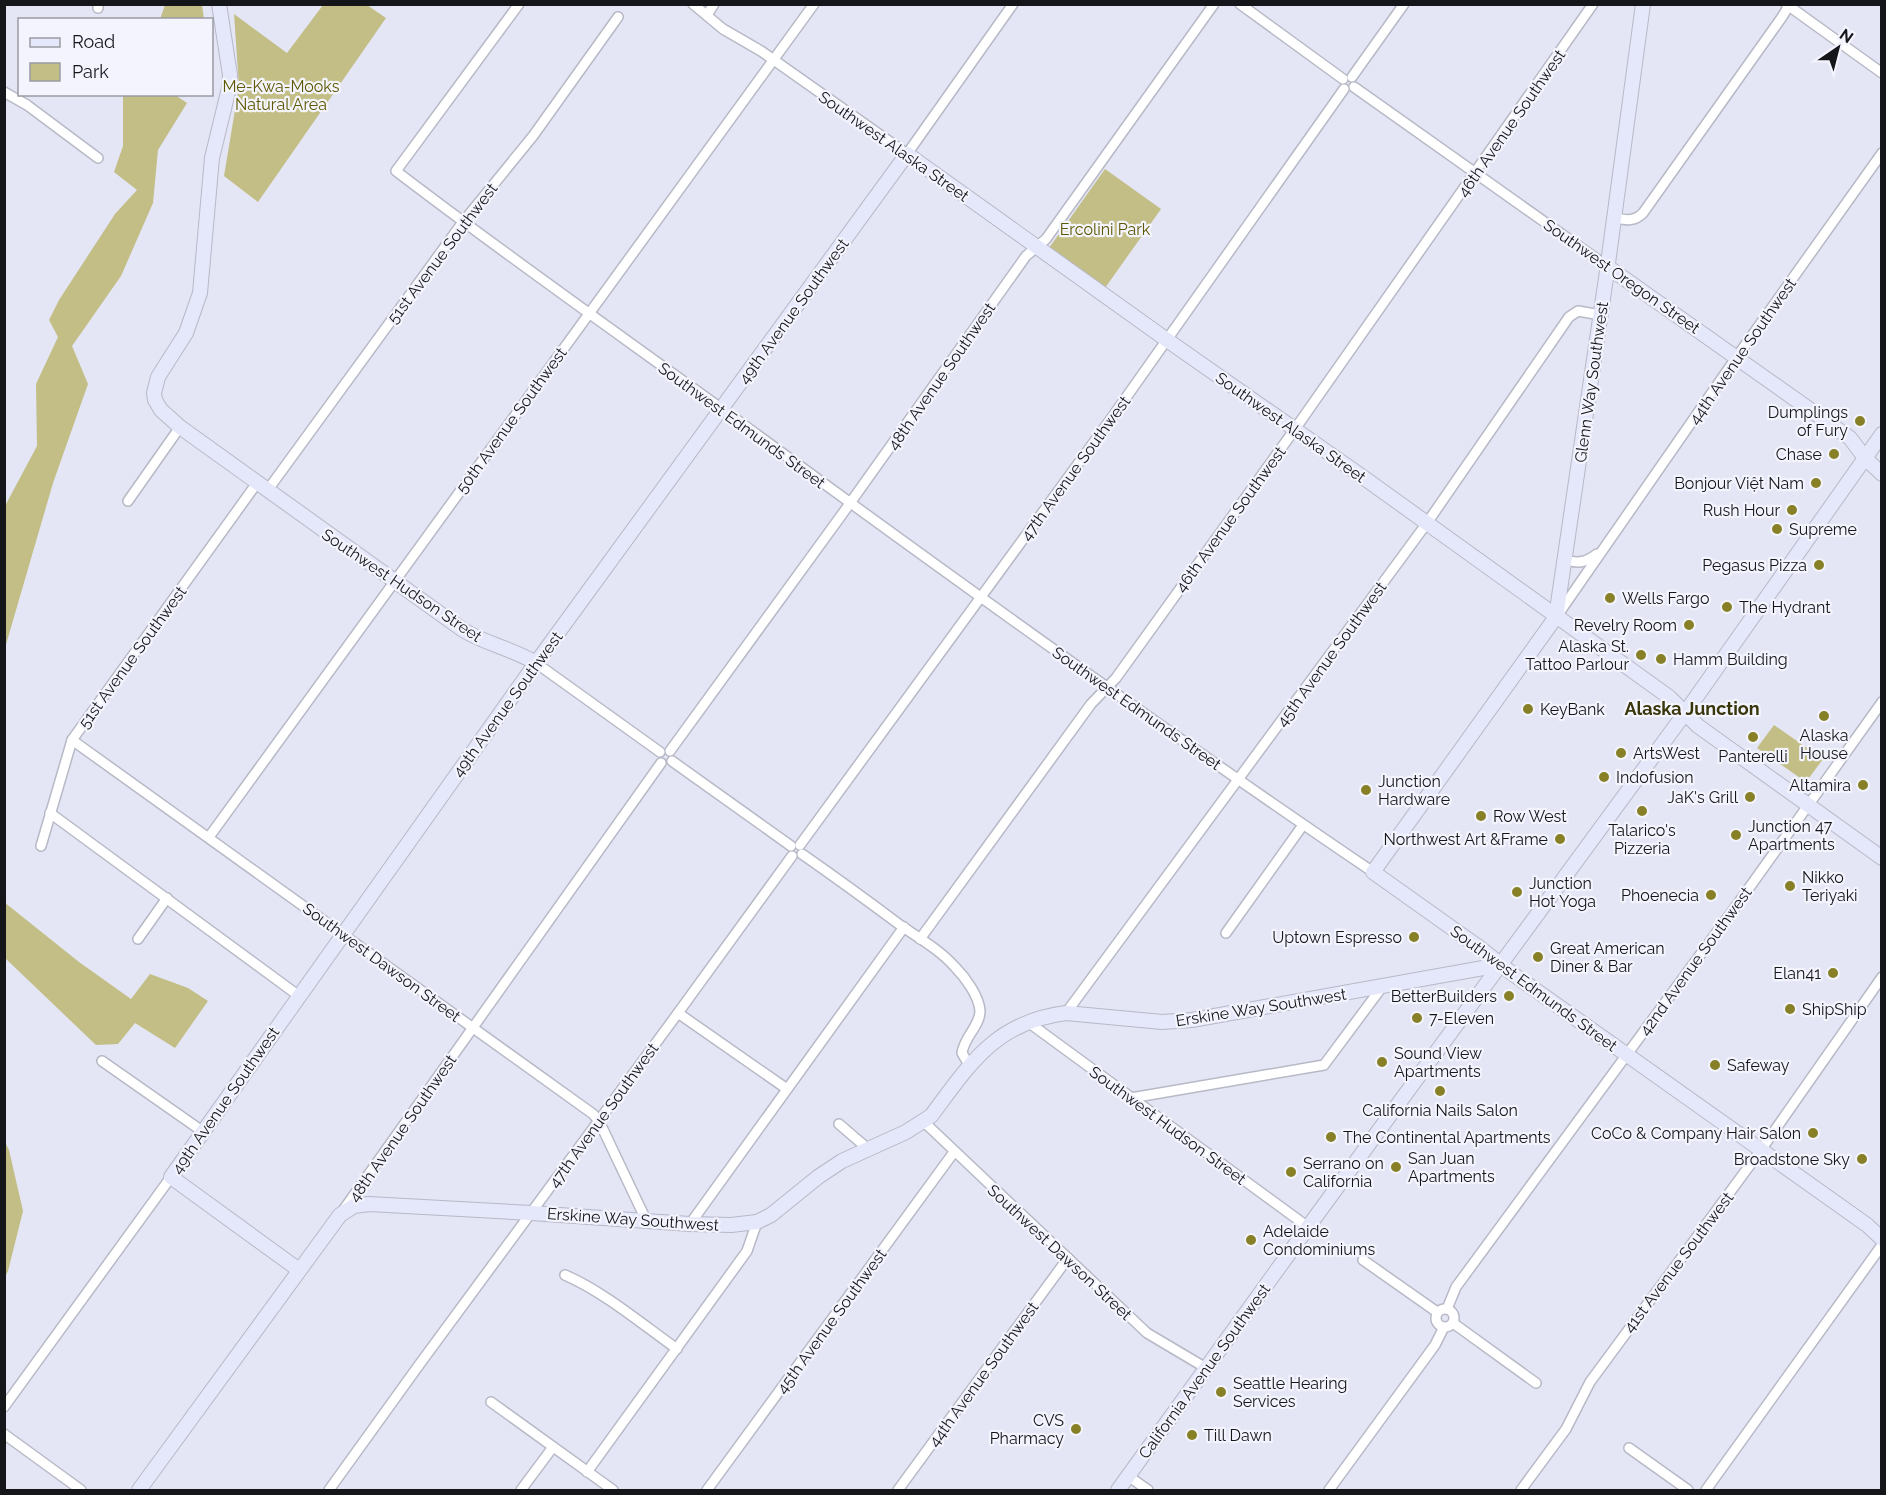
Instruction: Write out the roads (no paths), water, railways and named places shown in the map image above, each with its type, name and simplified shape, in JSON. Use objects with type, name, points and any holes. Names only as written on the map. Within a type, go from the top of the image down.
[{"type":"street","name":"Southwest Hudson Street","points":[[219,4],[230,75],[213,158],[200,293],[186,333],[158,377],[154,393],[160,410],[262,487],[478,639],[525,656],[667,754],[904,927],[956,968],[980,1009],[975,1026],[963,1044],[962,1053],[969,1065]]},
{"type":"street","name":"Southwest Edmunds Street","points":[[519,4],[396,171],[588,314],[850,503],[1107,687],[1480,948],[1500,965],[1867,1225],[1881,1239]]},
{"type":"street","name":"Southwest Alaska Street","points":[[693,4],[723,29],[774,60],[1427,523],[1669,697],[1698,726],[1881,858]]},
{"type":"street","points":[[706,15],[714,4]]},
{"type":"street","name":"50th Avenue Southwest","points":[[208,837],[814,4]]},
{"type":"street","name":"49th Avenue Southwest","points":[[4,1407],[171,1177],[536,663],[1013,4]]},
{"type":"street","name":"48th Avenue Southwest","points":[[139,1491],[340,1215],[661,763],[658,757],[667,754],[1026,256],[1046,239],[1214,4]]},
{"type":"street","name":"Southwest Oregon Street","points":[[1240,4],[1475,174],[1850,438],[1864,458],[1881,474]]},
{"type":"street","name":"47th Avenue Southwest","points":[[329,1491],[1167,340],[1404,4]]},
{"type":"street","name":"46th Avenue Southwest","points":[[920,939],[1091,704],[1114,681],[1295,429],[1593,4]]},
{"type":"street","name":"Glenn Way Southwest","points":[[1556,617],[1615,218],[1643,4]]},
{"type":"street","points":[[1615,218],[1631,220],[1643,213],[1790,5],[1881,73]]},
{"type":"street","name":"51st Avenue Southwest","points":[[41,846],[72,740],[463,222],[533,136],[618,17]]},
{"type":"street","points":[[4,92],[27,105],[98,158]]},
{"type":"street","name":"44th Avenue Southwest","points":[[1373,872],[1556,617],[1881,153]]},
{"type":"street","name":"45th Avenue Southwest","points":[[1066,1013],[1427,523],[1569,317],[1578,311],[1601,315]]},
{"type":"street","points":[[128,501],[180,427]]},
{"type":"street","name":"California Avenue Southwest","points":[[1118,1491],[1308,1227],[1685,713],[1881,434]]},
{"type":"street","name":"44th Avenue Southwest","points":[[1564,560],[1574,563],[1585,562],[1604,549]]},
{"type":"street","name":"42nd Avenue Southwest","points":[[1442,1311],[1456,1287],[1809,806],[1881,702]]},
{"type":"street","name":"Southwest Dawson Street","points":[[72,740],[593,1114],[599,1121],[647,1222]]},
{"type":"street","points":[[50,813],[299,996]]},
{"type":"street","points":[[1226,933],[1303,825]]},
{"type":"street","points":[[138,939],[167,898]]},
{"type":"street","points":[[690,1224],[904,927]]},
{"type":"street","name":"Erskine Way Southwest","points":[[340,1215],[354,1206],[369,1203],[647,1222],[731,1225],[757,1222],[777,1210],[818,1177],[867,1148],[924,1122],[969,1065],[990,1044],[1028,1022],[1066,1013],[1162,1022],[1192,1020],[1500,965]]},
{"type":"street","name":"41st Avenue Southwest","points":[[1521,1491],[1566,1429],[1590,1382],[1761,1150],[1881,977]]},
{"type":"street","points":[[1131,1098],[1324,1065],[1382,987]]},
{"type":"street","points":[[678,1013],[787,1089]]},
{"type":"street","name":"Southwest Hudson Street","points":[[1028,1022],[1308,1227]]},
{"type":"street","points":[[102,1062],[202,1131]]},
{"type":"street","name":"Southwest Dawson Street","points":[[924,1122],[1147,1333],[1206,1368]]},
{"type":"street","points":[[839,1124],[867,1148]]},
{"type":"street","name":"45th Avenue Southwest","points":[[707,1491],[954,1152]]},
{"type":"street","points":[[171,1177],[299,1270]]},
{"type":"street","points":[[587,1472],[747,1251],[757,1222]]},
{"type":"street","points":[[1706,1491],[1881,1245]]},
{"type":"street","name":"44th Avenue Southwest","points":[[898,1491],[1068,1258]]},
{"type":"street","points":[[1329,1491],[1435,1345],[1453,1313],[1442,1311],[1363,1260]]},
{"type":"street","points":[[565,1275],[595,1292],[677,1349]]},
{"type":"street","points":[[1442,1311],[1436,1320],[1439,1325],[1448,1325],[1536,1383]]},
{"type":"street","points":[[491,1402],[613,1491]]},
{"type":"street","points":[[4,1434],[81,1491]]},
{"type":"street","points":[[521,1491],[553,1447]]},
{"type":"street","points":[[1629,1448],[1688,1491]]},
{"type":"street","points":[[1128,1476],[1148,1491]]},
{"type":"place","name":"Dumplings of Fury","points":[[1860,421]]},
{"type":"place","name":"Chase","points":[[1834,454]]},
{"type":"place","name":"Bonjour Việt Nam","points":[[1816,483]]},
{"type":"place","name":"Rush Hour","points":[[1792,510]]},
{"type":"place","name":"Supreme","points":[[1777,529]]},
{"type":"place","name":"Pegasus Pizza","points":[[1819,565]]},
{"type":"place","name":"Wells Fargo","points":[[1610,598]]},
{"type":"place","name":"The Hydrant","points":[[1727,607]]},
{"type":"place","name":"Revelry Room","points":[[1689,625]]},
{"type":"place","name":"Alaska St. Tattoo Parlour","points":[[1641,655]]},
{"type":"place","name":"Hamm Building","points":[[1661,659]]},
{"type":"place","name":"KeyBank","points":[[1528,709]]},
{"type":"place","name":"Alaska House","points":[[1824,716]]},
{"type":"place","name":"Panterelli","points":[[1753,737]]},
{"type":"place","name":"ArtsWest","points":[[1621,753]]},
{"type":"place","name":"Indofusion","points":[[1604,777]]},
{"type":"place","name":"Altamira","points":[[1863,785]]},
{"type":"place","name":"Junction Hardware","points":[[1366,790]]},
{"type":"place","name":"JaK's Grill","points":[[1750,797]]},
{"type":"place","name":"Talarico's Pizzeria","points":[[1642,811]]},
{"type":"place","name":"Row West","points":[[1481,816]]},
{"type":"place","name":"Junction 47 Apartments","points":[[1736,835]]},
{"type":"place","name":"Northwest Art &Frame","points":[[1560,839]]},
{"type":"place","name":"Nikko Teriyaki","points":[[1790,886]]},
{"type":"place","name":"Junction Hot Yoga","points":[[1517,892]]},
{"type":"place","name":"Phoenecia","points":[[1711,895]]},
{"type":"place","name":"Uptown Espresso","points":[[1414,937]]},
{"type":"place","name":"Great American Diner & Bar","points":[[1538,957]]},
{"type":"place","name":"Elan41","points":[[1833,973]]},
{"type":"place","name":"BetterBuilders","points":[[1509,996]]},
{"type":"place","name":"ShipShip","points":[[1790,1009]]},
{"type":"place","name":"7-Eleven","points":[[1417,1018]]},
{"type":"place","name":"Sound View Apartments","points":[[1382,1062]]},
{"type":"place","name":"Safeway","points":[[1715,1065]]},
{"type":"place","name":"California Nails Salon","points":[[1440,1091]]},
{"type":"place","name":"CoCo & Company Hair Salon","points":[[1813,1133]]},
{"type":"place","name":"The Continental Apartments","points":[[1331,1137]]},
{"type":"place","name":"Broadstone Sky","points":[[1862,1159]]},
{"type":"place","name":"San Juan Apartments","points":[[1396,1167]]},
{"type":"place","name":"Serrano on California","points":[[1291,1172]]},
{"type":"place","name":"Adelaide Condominiums","points":[[1251,1240]]},
{"type":"place","name":"Seattle Hearing Services","points":[[1221,1392]]},
{"type":"place","name":"CVS Pharmacy","points":[[1076,1429]]},
{"type":"place","name":"Till Dawn","points":[[1192,1435]]},
{"type":"district","name":"Alaska Junction","points":[[1692,709]]},
{"type":"park label","name":"Me-Kwa-Mooks Natural Area","points":[[281,95]]},
{"type":"park label","name":"Ercolini Park","points":[[1105,229]]}]
